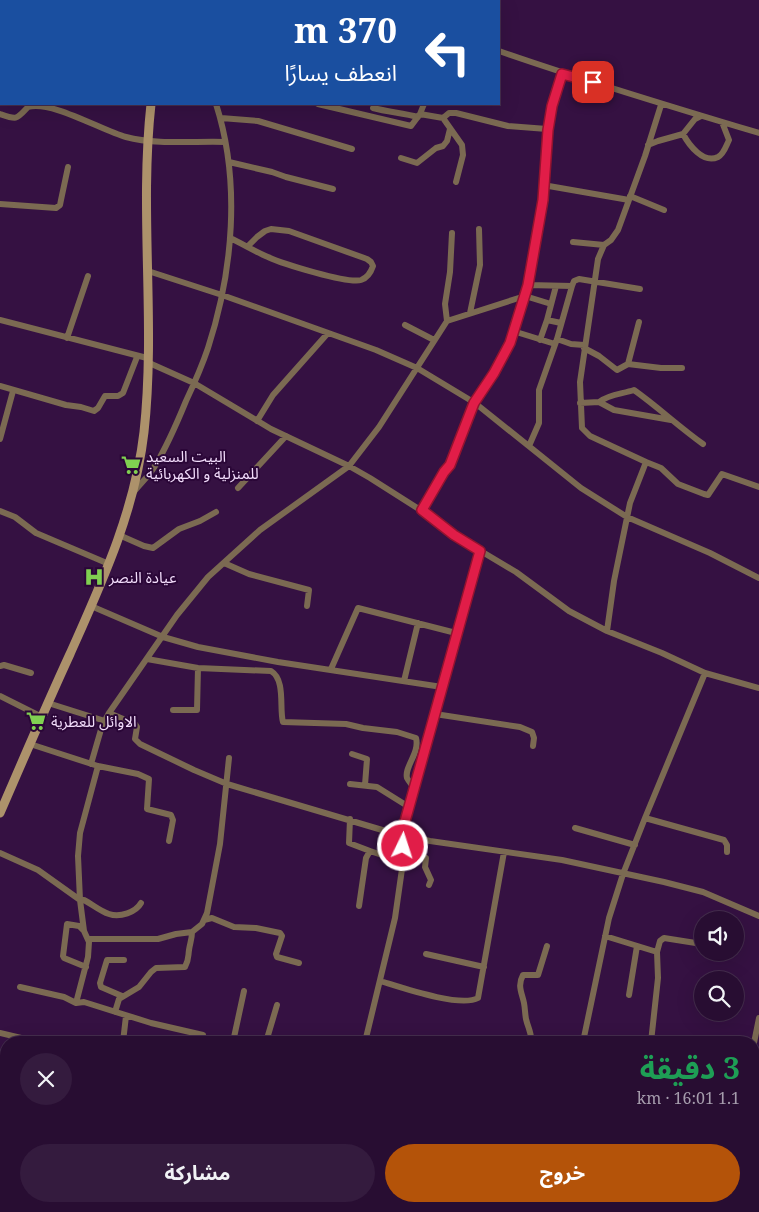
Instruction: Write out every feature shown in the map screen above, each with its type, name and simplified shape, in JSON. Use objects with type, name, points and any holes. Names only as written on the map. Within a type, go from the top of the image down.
[{"type":"street","points":[[500,51],[562,74],[759,133]]},
{"type":"street","points":[[422,510],[453,460],[474,403],[504,356],[525,296],[539,228],[552,106],[562,74]]},
{"type":"street","points":[[0,813],[109,564],[132,494],[144,433],[148,360],[148,140],[151,105]]},
{"type":"street","points":[[132,494],[154,468],[177,423],[208,348],[222,295],[232,212],[229,162],[221,118],[216,105]]},
{"type":"street","points":[[322,105],[409,126],[419,116],[424,105]]},
{"type":"street","points":[[661,105],[618,230],[611,240],[604,245],[598,259],[580,382],[582,428],[585,432],[612,447],[661,468],[678,484],[704,494],[708,495],[722,474],[759,487]]},
{"type":"street","points":[[0,114],[19,118],[28,107],[39,106],[61,111],[126,137],[148,140],[225,142]]},
{"type":"street","points":[[373,108],[443,118],[449,113],[456,113],[508,126],[548,130]]},
{"type":"street","points":[[648,145],[683,134],[695,119],[701,116]]},
{"type":"street","points":[[221,118],[258,121],[352,149]]},
{"type":"street","points":[[443,118],[462,145],[463,155],[456,182]]},
{"type":"street","points":[[683,134],[692,150],[711,158],[718,157],[729,140],[722,122]]},
{"type":"street","points":[[401,158],[417,163],[436,148],[443,146],[450,129]]},
{"type":"street","points":[[229,162],[333,189]]},
{"type":"street","points":[[0,204],[56,208],[60,205],[68,167]]},
{"type":"street","points":[[544,185],[629,198],[664,210]]},
{"type":"street","points":[[230,238],[267,257],[322,274],[354,281],[362,280],[371,272],[373,266],[367,259],[288,231],[271,229],[265,231],[248,246]]},
{"type":"street","points":[[470,314],[480,266],[479,230]]},
{"type":"street","points":[[447,321],[445,304],[450,272],[452,233]]},
{"type":"street","points":[[573,242],[604,245]]},
{"type":"street","points":[[148,271],[222,295],[376,350],[417,368],[474,403],[581,488],[627,517],[702,550],[759,578]]},
{"type":"street","points":[[67,338],[88,276]]},
{"type":"street","points":[[528,446],[538,423],[539,390],[556,342],[572,286],[577,279],[640,290]]},
{"type":"street","points":[[528,285],[572,286]]},
{"type":"street","points":[[540,340],[548,320],[556,286]]},
{"type":"street","points":[[84,931],[80,900],[78,856],[80,833],[105,721],[188,600],[208,577],[260,530],[349,466],[379,427],[447,321],[525,296],[552,304]]},
{"type":"street","points":[[0,320],[148,360],[194,383],[257,421],[349,466],[422,510],[454,535],[516,572],[558,604],[607,631],[705,673],[759,688]]},
{"type":"street","points":[[548,320],[562,323]]},
{"type":"street","points":[[628,364],[639,322]]},
{"type":"street","points":[[405,325],[434,340]]},
{"type":"street","points":[[513,331],[540,340],[584,347],[617,370],[628,364],[661,368],[682,368]]},
{"type":"street","points":[[257,421],[273,395],[328,333]]},
{"type":"street","points":[[0,386],[94,411],[105,396],[118,396],[123,393],[137,357]]},
{"type":"street","points":[[580,403],[599,402],[608,396],[615,396],[634,390],[654,404],[683,431],[702,444]]},
{"type":"street","points":[[0,439],[13,391]]},
{"type":"street","points":[[599,402],[614,410],[673,420]]},
{"type":"street","points":[[238,488],[286,436]]},
{"type":"street","points":[[607,631],[614,582],[630,504],[646,462]]},
{"type":"street","points":[[0,511],[15,517],[36,533],[109,564]]},
{"type":"street","points":[[119,535],[153,548],[175,531],[200,522],[216,512]]},
{"type":"street","points":[[366,1036],[395,918],[402,862],[403,835],[409,808],[480,551]]},
{"type":"street","points":[[224,563],[249,574],[309,590],[308,606]]},
{"type":"street","points":[[91,606],[163,637],[215,650],[442,687]]},
{"type":"street","points":[[331,669],[358,608],[456,633]]},
{"type":"street","points":[[404,681],[418,623]]},
{"type":"street","points":[[147,659],[198,668],[273,672],[280,689],[283,722],[346,724],[396,732],[416,738],[415,753],[407,772],[408,780],[414,788]]},
{"type":"street","points":[[0,666],[2,664],[31,673]]},
{"type":"street","points":[[173,710],[197,710],[198,668]]},
{"type":"street","points":[[584,1036],[609,918],[623,874],[705,673]]},
{"type":"street","points":[[0,696],[42,717]]},
{"type":"street","points":[[48,703],[105,721]]},
{"type":"street","points":[[109,713],[135,724],[137,727],[136,739],[140,744],[206,776],[227,784],[403,835],[430,841],[569,862],[680,886],[703,892],[759,916]]},
{"type":"street","points":[[435,714],[520,727],[532,732],[534,738],[533,746]]},
{"type":"street","points":[[30,744],[94,765],[138,774],[149,779],[146,799],[147,809],[171,815],[169,841]]},
{"type":"street","points":[[352,754],[367,759],[365,785]]},
{"type":"street","points":[[88,939],[158,939],[192,932],[204,920],[220,844],[229,758]]},
{"type":"street","points":[[350,784],[377,787],[409,808]]},
{"type":"street","points":[[645,818],[724,840],[727,845],[727,852]]},
{"type":"street","points":[[350,819],[349,843],[402,862]]},
{"type":"street","points":[[575,828],[634,846]]},
{"type":"street","points":[[403,846],[426,858],[425,867],[431,880],[429,885]]},
{"type":"street","points":[[359,906],[366,858],[370,851]]},
{"type":"street","points":[[380,981],[428,995],[456,1000],[474,1000],[478,996],[504,852]]},
{"type":"street","points":[[0,853],[38,870],[80,900],[84,900],[112,915],[133,911],[141,902]]},
{"type":"street","points":[[204,920],[212,918],[234,927],[256,928],[280,933],[282,935],[276,956],[299,963]]},
{"type":"street","points":[[76,1003],[86,967],[89,950],[88,939],[79,926],[67,924],[63,956],[86,967]]},
{"type":"street","points":[[115,1012],[118,1001],[122,996],[140,987],[156,968],[185,967],[189,958],[192,932]]},
{"type":"street","points":[[605,936],[657,952]]},
{"type":"street","points":[[652,1036],[658,978],[657,952],[660,941],[664,938],[694,943]]},
{"type":"street","points":[[532,1036],[526,1020],[520,991],[521,979],[526,974],[538,975],[547,946]]},
{"type":"street","points":[[629,996],[638,946]]},
{"type":"street","points":[[426,954],[484,967]]},
{"type":"street","points":[[122,996],[101,986],[100,983],[107,960],[124,960]]},
{"type":"street","points":[[20,987],[64,997],[76,1003],[84,1002],[151,1024],[204,1035]]},
{"type":"street","points":[[234,1036],[244,991]]},
{"type":"street","points":[[268,1036],[277,1005]]},
{"type":"street","points":[[124,1036],[126,1016]]},
{"type":"street","points":[[756,1036],[759,1018]]},
{"type":"street","points":[[0,1033],[13,1036]]},
{"type":"place","name":"البيت السعيد للمنزلية و الكهربائية","points":[[131,465]]},
{"type":"place","name":"عيادة النصر","points":[[94,577]]},
{"type":"place","name":"الاوائل للعطرية","points":[[36,721]]},
{"type":"route","points":[[403,846],[404,825],[480,551],[454,535],[422,510],[453,460],[474,403],[494,373],[510,343],[528,285],[543,200],[544,164],[548,130],[552,106],[562,74],[593,82]]}]
